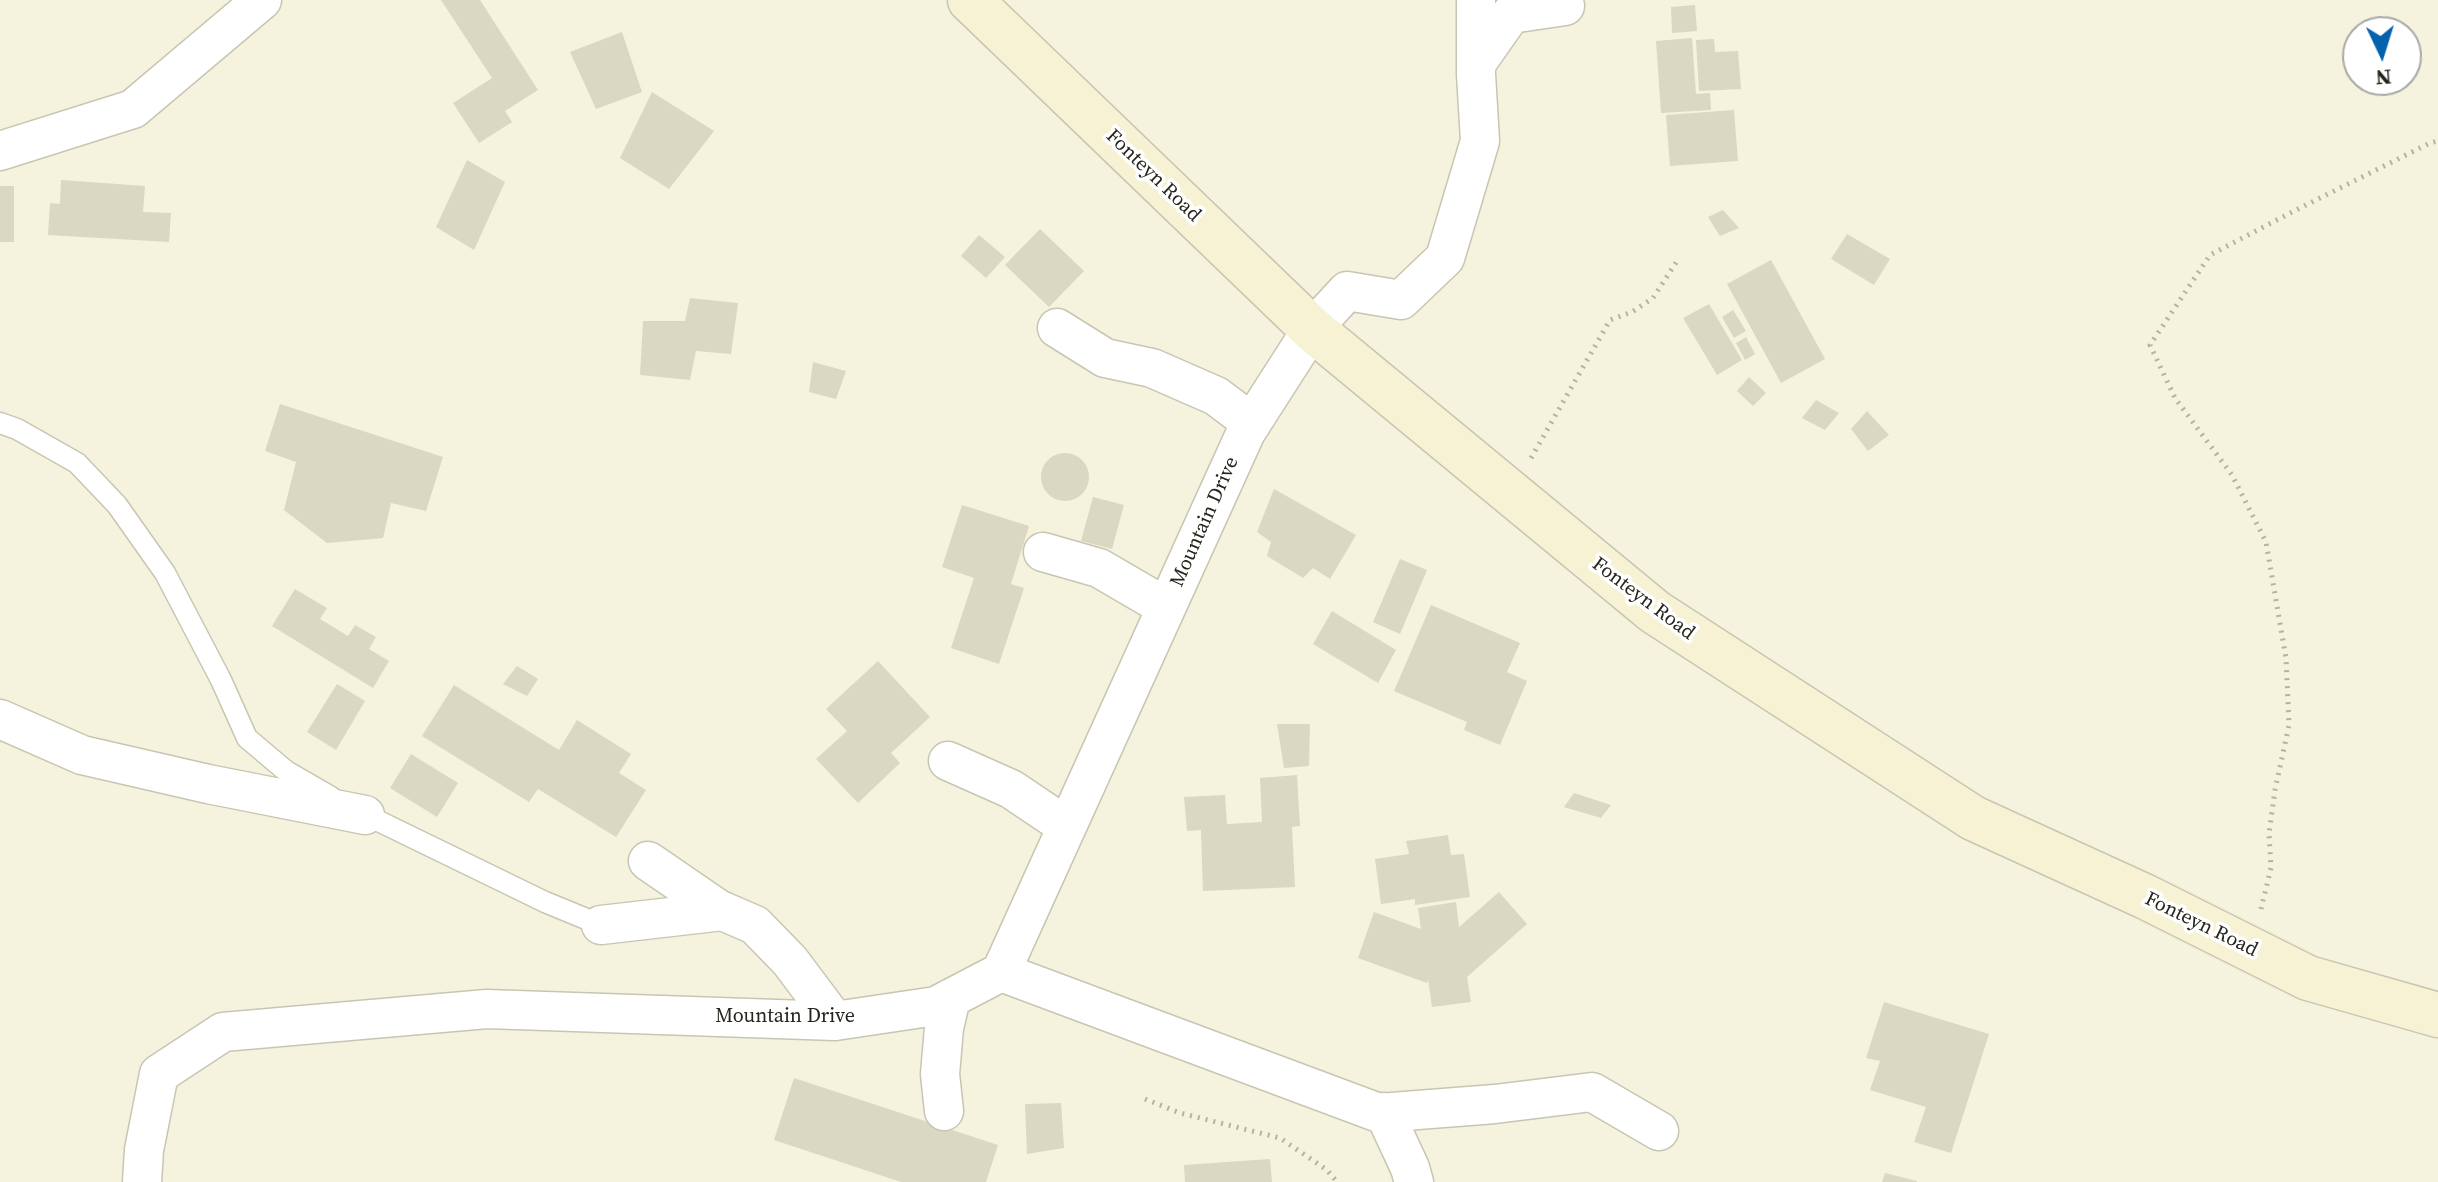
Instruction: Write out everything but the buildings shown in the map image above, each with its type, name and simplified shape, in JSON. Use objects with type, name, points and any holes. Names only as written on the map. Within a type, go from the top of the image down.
[{"type":"street","points":[[0,151],[133,109],[262,0]]},
{"type":"street","name":"Fonteyn Road","points":[[970,0],[1312,329],[1655,612],[1973,818],[2146,897],[2308,978],[2438,1015]]},
{"type":"street","points":[[1476,0],[1476,64]]},
{"type":"street","points":[[1476,64],[1511,14],[1565,6]]},
{"type":"street","name":"Mountain Drive","points":[[142,1182],[144,1150],[159,1074],[223,1032],[487,1009],[835,1021],[936,1006],[1001,972],[1252,423],[1312,329],[1347,291],[1401,300],[1445,258],[1480,141],[1476,64]]},
{"type":"street","points":[[1057,328],[1105,358],[1152,368],[1216,396],[1252,423]]},
{"type":"street","points":[[1043,552],[1099,568],[1166,607]]},
{"type":"street","points":[[0,719],[82,755],[365,815]]},
{"type":"street","points":[[948,761],[1011,789],[1066,826]]},
{"type":"street","points":[[648,861],[723,911],[755,925],[790,961],[835,1021]]},
{"type":"street","points":[[601,925],[723,911]]},
{"type":"street","points":[[1001,972],[1379,1113],[1495,1104],[1592,1092],[1659,1131]]},
{"type":"street","points":[[944,1111],[940,1074],[944,1028],[951,998]]},
{"type":"street","points":[[1384,1112],[1414,1182]]},
{"type":"lane","points":[[0,423],[17,429],[77,463],[117,505],[165,573],[221,680],[247,738],[286,771],[365,815],[545,902],[601,925]]},
{"type":"path","points":[[2243,946],[2261,911],[2271,868],[2269,834],[2289,725],[2286,658],[2266,542],[2232,475],[2175,398],[2150,345],[2210,255],[2438,141]]},
{"type":"path","points":[[1511,494],[1610,320],[1632,312],[1653,298],[1679,258]]},
{"type":"path","points":[[1145,1099],[1180,1113],[1280,1138],[1327,1170],[1337,1182]]}]
